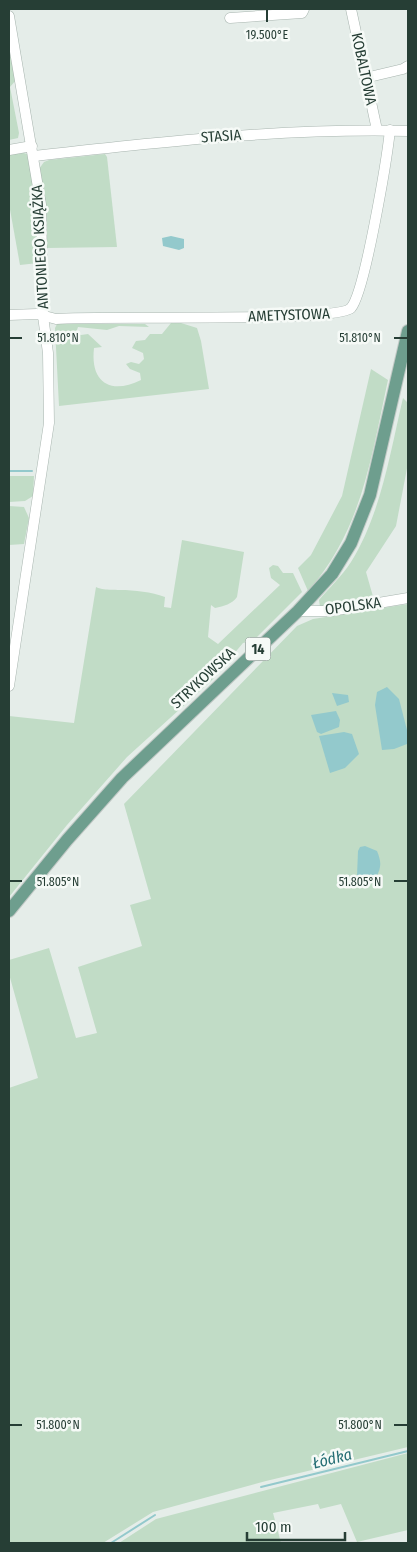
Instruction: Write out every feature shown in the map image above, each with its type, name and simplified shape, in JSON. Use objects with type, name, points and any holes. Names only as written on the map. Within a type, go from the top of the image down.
[{"type":"main road","name":"STRYKOWSKA","points":[[9,911],[115,785],[298,611],[332,574],[351,543],[362,520],[374,482],[408,330]]},
{"type":"street","points":[[230,18],[302,13],[304,9]]},
{"type":"street","name":"KOBALTOWA","points":[[351,9],[377,130]]},
{"type":"street","name":"ANTONIEGO KSIĄŻKA","points":[[9,16],[10,36],[33,151],[42,214],[43,316],[48,353],[49,423],[9,686]]},
{"type":"street","points":[[365,78],[403,69],[408,66]]},
{"type":"street","name":"STASIA","points":[[9,150],[33,151],[330,130],[408,130]]},
{"type":"street","name":"AMETYSTOWA","points":[[43,316],[56,320],[276,316],[339,313],[349,310],[355,301],[371,241],[390,130]]},
{"type":"street","points":[[9,315],[43,316]]},
{"type":"street","name":"OPOLSKA","points":[[298,611],[331,611],[408,598]]},
{"type":"green space","points":[[9,44],[16,80],[10,87],[19,133],[18,138],[9,140]]},
{"type":"green space","points":[[24,153],[29,155],[39,214],[38,263],[20,265],[9,204],[9,154]]},
{"type":"green space","points":[[105,154],[107,157],[117,247],[47,248],[39,169],[44,162],[49,160]]},
{"type":"green space","points":[[171,323],[181,323],[197,328],[209,389],[59,406],[55,328],[57,324],[145,324],[149,327],[119,326],[107,330],[78,327],[76,333],[81,335],[88,334],[102,347],[94,348],[95,370],[99,377],[105,383],[112,386],[120,386],[141,380],[140,373],[130,369],[126,364],[131,362],[139,364],[144,359],[143,353],[132,348],[136,341],[145,340],[150,334],[162,334]]},
{"type":"green space","points":[[371,369],[388,380],[362,492],[353,518],[341,543],[326,568],[308,591],[298,568],[311,555],[342,496]]},
{"type":"green space","points":[[403,398],[408,403],[408,463],[396,526],[366,572],[374,600],[320,607],[319,600],[351,562],[370,524],[389,461]]},
{"type":"green space","points":[[9,476],[34,476],[33,496],[25,501],[9,502]]},
{"type":"green space","points":[[9,506],[24,507],[29,518],[24,544],[9,545]]},
{"type":"green space","points":[[182,540],[244,552],[237,597],[225,605],[215,608],[211,605],[208,637],[218,644],[280,585],[271,578],[269,568],[273,565],[278,566],[283,573],[293,573],[302,592],[253,641],[243,643],[212,680],[127,757],[67,825],[9,897],[9,716],[74,723],[96,587],[160,595],[165,597],[164,607],[171,608]]},
{"type":"green space","points":[[408,604],[408,1447],[266,1481],[153,1512],[103,1543],[9,1543],[9,1088],[38,1078],[9,974],[9,960],[49,948],[76,1038],[97,1033],[78,967],[142,946],[130,905],[151,899],[124,804],[297,626],[313,619]]},
{"type":"green space","points":[[408,1453],[408,1530],[357,1542],[341,1504],[320,1509],[318,1504],[273,1513],[281,1543],[119,1543],[156,1519]]},
{"type":"water","points":[[171,236],[184,239],[184,248],[179,250],[163,246],[162,238]]},
{"type":"water","points":[[387,687],[399,699],[407,730],[407,744],[394,749],[382,750],[375,705],[377,692]]},
{"type":"water","points":[[332,693],[348,695],[349,702],[337,706]]},
{"type":"water","points":[[336,711],[340,720],[339,727],[321,734],[317,732],[311,715]]},
{"type":"water","points":[[344,732],[352,734],[359,754],[345,768],[330,773],[319,736]]},
{"type":"water","points":[[365,846],[377,851],[380,867],[376,877],[362,880],[357,876],[358,851],[360,847]]},
{"type":"waterway","points":[[9,471],[32,471]]},
{"type":"waterway","name":"Łódka","points":[[261,1487],[408,1451]]},
{"type":"waterway","name":"Łódka","points":[[111,1543],[155,1515]]}]
